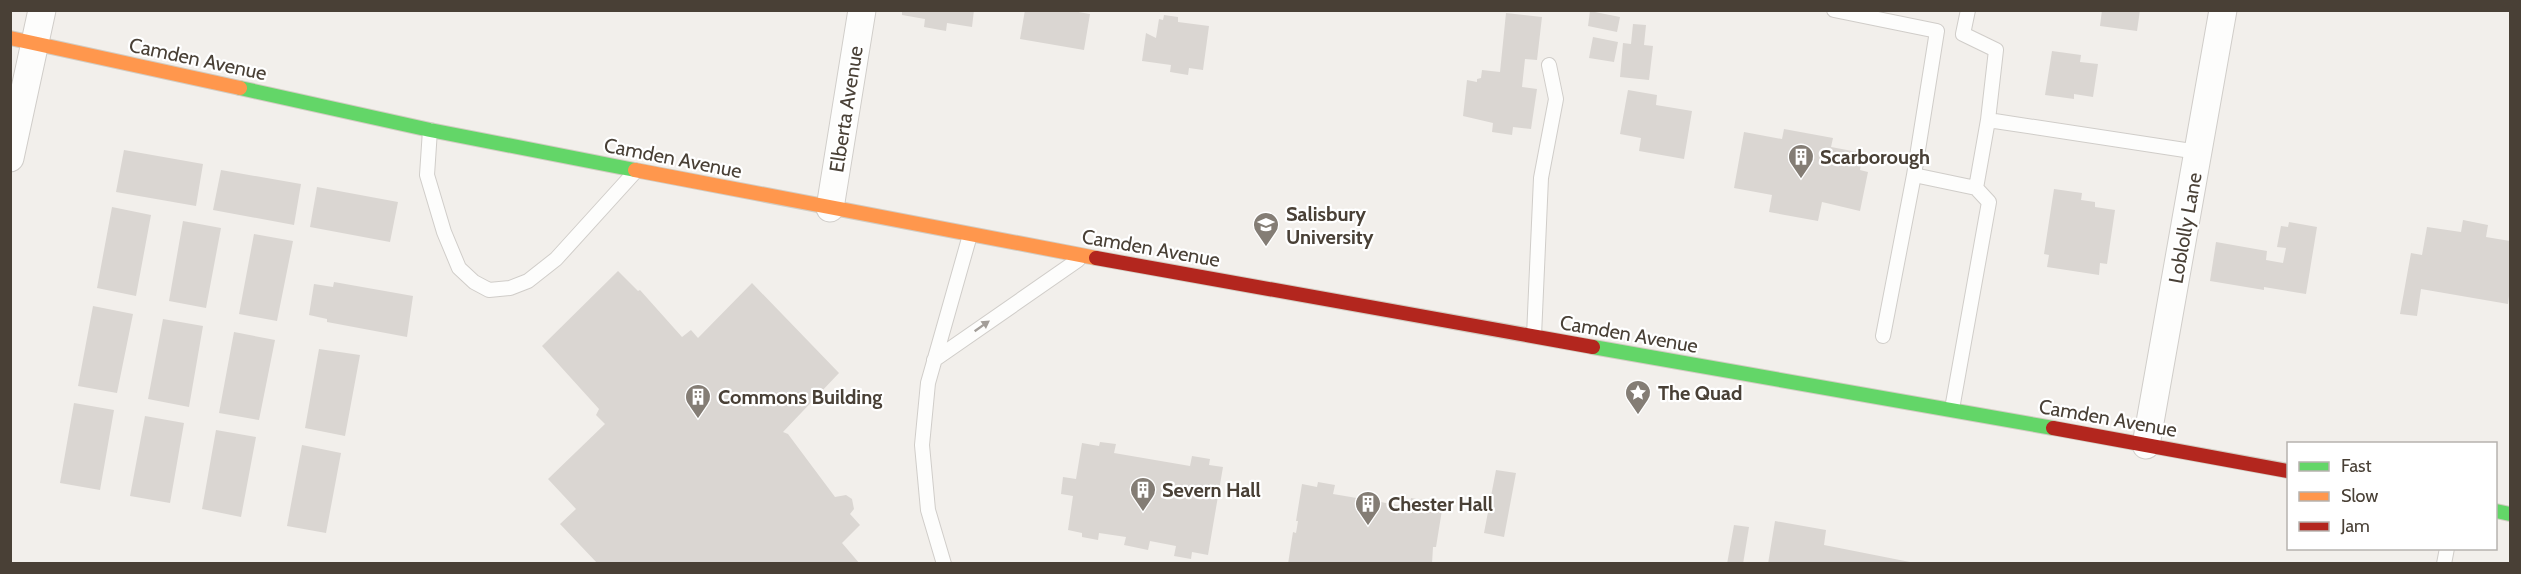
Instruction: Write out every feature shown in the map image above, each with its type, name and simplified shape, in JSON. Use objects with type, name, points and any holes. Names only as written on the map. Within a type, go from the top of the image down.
[{"type":"street","points":[[10,158],[23,41],[42,10]]},
{"type":"street","name":"Elberta Avenue","points":[[830,208],[862,10]]},
{"type":"street","name":"Loblolly Lane","points":[[2146,445],[2223,10]]},
{"type":"street","name":"Camden Avenue","points":[[23,41],[430,130],[970,235],[2287,471]]},
{"type":"lane","points":[[1834,10],[1889,16],[1937,30],[1964,34],[1996,50],[1988,120],[1976,188]]},
{"type":"lane","points":[[1964,34],[1968,10]]},
{"type":"lane","points":[[1883,336],[1914,175],[1937,30]]},
{"type":"lane","points":[[1534,337],[1541,178],[1556,99],[1549,65]]},
{"type":"lane","points":[[1988,120],[2198,152]]},
{"type":"lane","points":[[430,130],[428,175],[444,232],[459,268],[474,282],[489,290],[510,288],[528,281],[556,259],[635,171]]},
{"type":"lane","points":[[1914,175],[1976,188],[1989,202],[1952,410]]},
{"type":"lane","points":[[944,564],[928,510],[922,445],[928,383],[970,235]]},
{"type":"lane","points":[[934,360],[1083,256]]},
{"type":"building","points":[[902,10],[974,10],[972,27],[947,23],[946,31],[924,27],[925,19],[902,15]]},
{"type":"building","points":[[1025,10],[1067,10],[1090,14],[1084,50],[1020,39]]},
{"type":"building","points":[[2102,10],[2140,10],[2137,31],[2100,26]]},
{"type":"building","points":[[1590,11],[1620,17],[1617,32],[1588,26]]},
{"type":"building","points":[[1506,13],[1542,17],[1537,60],[1525,59],[1522,87],[1537,89],[1531,129],[1513,127],[1512,135],[1492,132],[1493,123],[1463,116],[1467,80],[1477,82],[1477,79],[1481,78],[1482,70],[1500,72]]},
{"type":"building","points":[[1164,15],[1178,17],[1178,22],[1209,26],[1203,70],[1189,68],[1188,75],[1170,72],[1171,65],[1142,61],[1146,33],[1156,38],[1159,19],[1163,20]]},
{"type":"building","points":[[1633,24],[1646,25],[1644,45],[1653,46],[1649,80],[1620,77],[1623,43],[1631,44]]},
{"type":"building","points":[[1593,37],[1618,42],[1614,62],[1589,58]]},
{"type":"building","points":[[2052,51],[2081,55],[2080,62],[2098,64],[2093,97],[2074,94],[2074,99],[2045,95]]},
{"type":"building","points":[[1628,90],[1657,95],[1656,105],[1692,111],[1684,159],[1639,151],[1641,138],[1620,134]]},
{"type":"building","name":"Scarborough","points":[[1784,129],[1833,138],[1831,147],[1863,153],[1860,170],[1868,172],[1860,211],[1822,202],[1818,221],[1769,212],[1772,195],[1734,188],[1744,132],[1782,139]]},
{"type":"building","points":[[124,150],[203,164],[196,206],[116,192]]},
{"type":"building","points":[[221,170],[301,184],[294,225],[213,210]]},
{"type":"building","points":[[317,187],[398,202],[390,242],[310,227]]},
{"type":"building","points":[[2054,189],[2082,193],[2081,200],[2095,202],[2095,207],[2115,210],[2107,264],[2100,263],[2099,275],[2047,267],[2049,255],[2044,254]]},
{"type":"building","points":[[112,207],[151,215],[136,296],[97,288]]},
{"type":"building","points":[[2463,220],[2488,225],[2486,237],[2510,241],[2508,304],[2421,289],[2417,316],[2400,314],[2411,253],[2422,255],[2427,227],[2461,232]]},
{"type":"building","points":[[183,221],[221,228],[206,308],[169,301]]},
{"type":"building","points":[[2289,222],[2317,227],[2306,294],[2210,281],[2216,242],[2267,251],[2266,260],[2283,263],[2286,248],[2277,247],[2281,226],[2288,227]]},
{"type":"building","points":[[254,234],[293,241],[277,321],[239,314]]},
{"type":"building","name":"Commons Building","points":[[618,271],[638,291],[640,290],[682,337],[691,330],[698,338],[752,283],[839,373],[783,432],[788,434],[835,497],[846,495],[852,499],[854,509],[850,514],[860,525],[842,543],[860,564],[598,564],[560,524],[576,509],[548,479],[605,424],[596,415],[599,409],[542,346]]},
{"type":"building","points":[[334,282],[413,296],[407,337],[327,322],[327,319],[309,315],[314,284],[333,287]]},
{"type":"building","points":[[93,306],[133,314],[117,393],[78,386]]},
{"type":"building","points":[[163,319],[203,326],[189,407],[148,399]]},
{"type":"building","points":[[234,332],[275,340],[259,420],[219,413]]},
{"type":"building","points":[[319,349],[360,355],[345,436],[305,428]]},
{"type":"building","points":[[74,403],[114,410],[100,490],[60,483]]},
{"type":"building","points":[[145,416],[184,423],[170,503],[130,496]]},
{"type":"building","points":[[216,430],[256,437],[241,517],[202,509]]},
{"type":"building","name":"Severn Hall","points":[[1100,442],[1116,444],[1114,453],[1190,466],[1192,456],[1210,459],[1209,465],[1223,467],[1208,555],[1192,552],[1191,559],[1174,556],[1176,546],[1150,541],[1148,550],[1124,545],[1126,537],[1099,533],[1098,540],[1082,537],[1082,533],[1068,530],[1073,496],[1061,494],[1063,477],[1076,479],[1082,443],[1099,446]]},
{"type":"building","points":[[302,445],[341,453],[326,533],[287,526]]},
{"type":"building","points":[[1496,470],[1516,473],[1504,537],[1484,533]]},
{"type":"building","name":"Chester Hall","points":[[1318,482],[1335,485],[1333,494],[1410,507],[1411,498],[1428,501],[1427,507],[1442,510],[1436,547],[1433,547],[1432,564],[1288,564],[1293,532],[1296,533],[1302,484],[1317,487]]},
{"type":"building","points":[[1775,521],[1826,530],[1824,545],[1920,564],[1768,564]]},
{"type":"building","points":[[1734,525],[1749,527],[1743,564],[1727,564]]},
{"type":"traffic: fast","points":[[240,88],[430,130],[635,170]]},
{"type":"traffic: fast","points":[[1593,347],[2053,428]]},
{"type":"traffic: fast","points":[[2497,511],[2510,514]]},
{"type":"traffic: slow","points":[[10,38],[240,88]]},
{"type":"traffic: slow","points":[[635,170],[1096,258]]},
{"type":"traffic: jam","points":[[1096,258],[1593,347]]},
{"type":"traffic: jam","points":[[2053,428],[2287,471]]},
{"type":"place","name":"Scarborough","points":[[1801,180]]},
{"type":"place","name":"Salisbury University","points":[[1266,248]]},
{"type":"place","name":"The Quad","points":[[1638,416]]},
{"type":"place","name":"Commons Building","points":[[698,420]]},
{"type":"place","name":"Severn Hall","points":[[1143,513]]},
{"type":"place","name":"Chester Hall","points":[[1368,527]]}]
